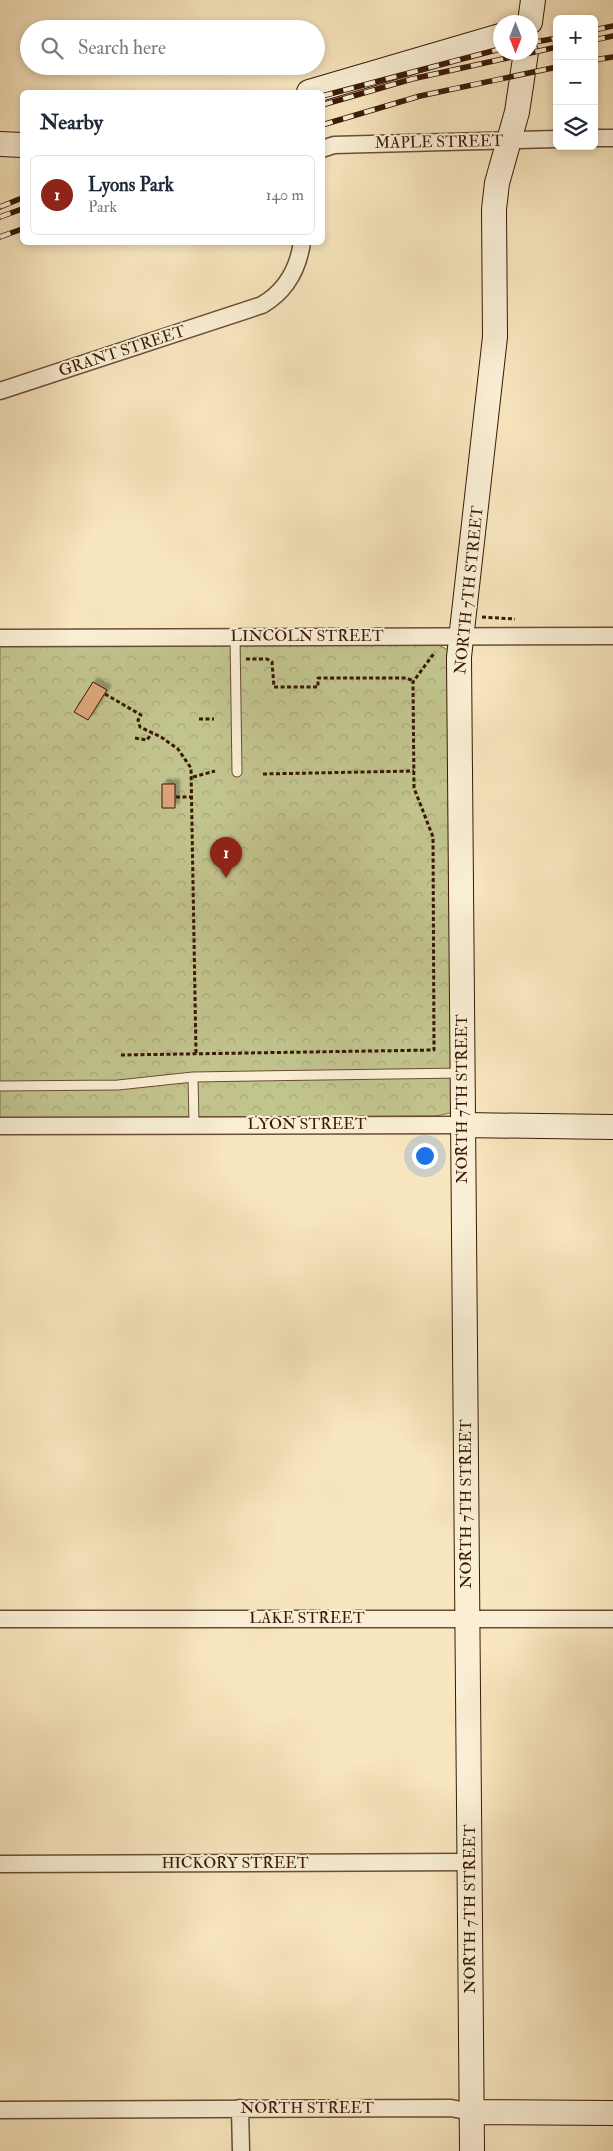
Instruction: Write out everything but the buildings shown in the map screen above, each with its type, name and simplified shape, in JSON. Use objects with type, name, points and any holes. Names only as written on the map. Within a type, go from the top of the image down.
[{"type":"street","points":[[531,15],[533,0]]},
{"type":"street","points":[[315,90],[493,38]]},
{"type":"street","name":"NORTH 7TH STREET","points":[[472,2151],[459,657],[454,636],[495,337],[494,209],[497,184],[519,103],[525,60]]},
{"type":"street","points":[[598,138],[613,138]]},
{"type":"street","name":"MAPLE STREET","points":[[325,148],[334,145],[553,139]]},
{"type":"street","points":[[0,144],[20,145]]},
{"type":"street","name":"GRANT STREET","points":[[0,391],[262,305],[282,290],[291,277],[299,260],[302,245]]},
{"type":"street","name":"LINCOLN STREET","points":[[0,638],[613,636]]},
{"type":"street","name":"LYON STREET","points":[[0,1126],[194,1124],[613,1127]]},
{"type":"street","name":"LAKE STREET","points":[[0,1619],[613,1619]]},
{"type":"street","name":"HICKORY STREET","points":[[0,1864],[469,1862]]},
{"type":"street","points":[[240,2108],[241,2151]]},
{"type":"street","name":"NORTH STREET","points":[[0,2110],[451,2108],[471,2112],[613,2113]]},
{"type":"lane","points":[[235,636],[237,772]]},
{"type":"lane","points":[[0,1086],[118,1085],[193,1077],[462,1073]]},
{"type":"lane","points":[[193,1077],[194,1124]]},
{"type":"path","points":[[121,1055],[434,1050],[433,837],[414,788],[414,681],[454,636]]},
{"type":"path","points":[[235,660],[270,660],[274,665],[274,687],[318,687],[318,678],[406,678],[414,681]]},
{"type":"path","points":[[105,694],[136,710],[141,715],[138,720],[140,727],[170,743],[184,755],[192,768],[196,1054]]},
{"type":"path","points":[[199,719],[214,719]]},
{"type":"path","points":[[135,738],[147,740],[152,733]]},
{"type":"path","points":[[193,777],[215,771]]},
{"type":"path","points":[[263,774],[414,771]]},
{"type":"path","points":[[176,797],[193,797]]},
{"type":"green space","points":[[437,644],[450,651],[453,1108],[450,1113],[436,1116],[0,1118],[0,645]]},
{"type":"railway","points":[[598,29],[613,26]]},
{"type":"railway","points":[[598,39],[613,36]]},
{"type":"railway","points":[[538,42],[553,39]]},
{"type":"railway","points":[[325,104],[412,79],[553,48]]},
{"type":"railway","points":[[325,95],[493,51]]},
{"type":"railway","points":[[598,59],[613,57]]},
{"type":"railway","points":[[325,124],[420,96],[553,68]]},
{"type":"railway","points":[[0,207],[20,199]]},
{"type":"railway","points":[[0,217],[20,210]]},
{"type":"railway","points":[[0,237],[20,230]]},
{"type":"place","name":"Lyons Park","points":[[226,878]]}]
